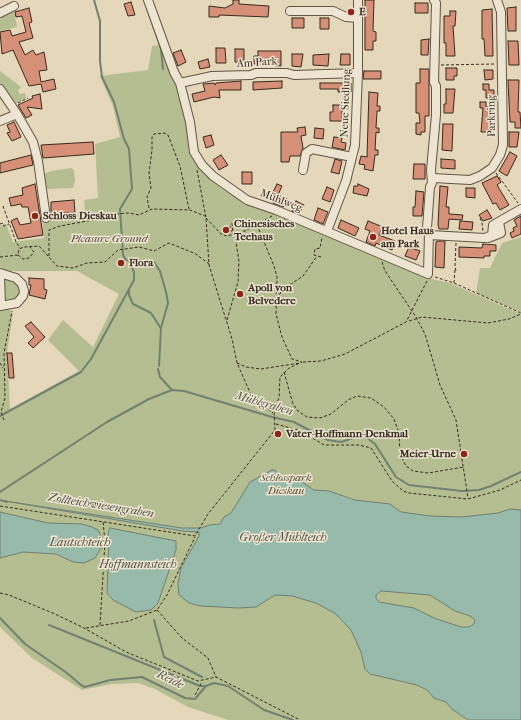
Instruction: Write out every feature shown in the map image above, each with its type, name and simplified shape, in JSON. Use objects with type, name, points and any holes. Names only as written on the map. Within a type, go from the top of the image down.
[{"type":"street","name":"Mühlweg","points":[[148,0],[174,72],[180,83],[190,122],[194,152],[202,165],[231,190],[247,200],[276,210],[428,274]]},
{"type":"street","name":"Neue Siedlung","points":[[327,231],[346,180],[355,145],[358,73],[358,0]]},
{"type":"street","points":[[428,274],[430,187],[433,178],[431,170],[436,115],[436,86],[434,82],[436,3],[434,0]]},
{"type":"street","name":"Parkring","points":[[492,168],[500,155],[503,145],[501,12],[497,0]]},
{"type":"street","points":[[0,13],[14,6]]},
{"type":"street","points":[[290,11],[333,11],[346,17],[358,18]]},
{"type":"street","name":"Am Park","points":[[180,83],[212,76],[251,75],[256,73],[288,72],[294,75],[358,73]]},
{"type":"street","points":[[0,89],[17,114],[33,142],[38,161],[46,218]]},
{"type":"street","points":[[0,121],[17,114]]},
{"type":"street","points":[[302,170],[306,153],[312,149],[352,157]]},
{"type":"street","points":[[433,178],[470,180],[484,174],[492,168]]},
{"type":"street","points":[[484,238],[492,235],[493,225],[521,208]]},
{"type":"street","points":[[429,235],[484,238],[503,236],[499,222]]},
{"type":"street","points":[[0,273],[16,278],[22,284],[24,291],[23,296],[17,303],[1,306],[0,276]]},
{"type":"path","points":[[439,65],[497,64]]},
{"type":"path","points":[[17,104],[28,98]]},
{"type":"path","points":[[149,209],[147,197],[151,188],[149,174],[152,137],[154,134],[164,133],[168,135],[180,166],[190,210]]},
{"type":"path","points":[[196,168],[206,217],[209,265],[237,363],[252,397],[274,414]]},
{"type":"path","points":[[492,168],[521,208]]},
{"type":"path","points":[[3,206],[16,242],[21,248]]},
{"type":"path","points":[[49,258],[49,230],[60,226],[93,220],[106,215],[122,213],[139,215],[149,209],[190,210],[206,217],[224,236],[233,236],[271,217],[276,210]]},
{"type":"path","points":[[480,218],[484,238]]},
{"type":"path","points":[[0,224],[3,223],[4,226],[9,224]]},
{"type":"path","points":[[232,223],[233,236]]},
{"type":"path","points":[[257,225],[274,266],[276,277],[278,325],[292,360],[302,362]]},
{"type":"path","points":[[321,257],[314,255],[315,249],[320,248],[324,234],[327,231]]},
{"type":"path","points":[[226,321],[238,282],[239,262],[235,235]]},
{"type":"path","points":[[454,283],[456,237]]},
{"type":"path","points":[[21,248],[40,247],[57,266],[73,268],[87,263],[105,262],[120,250],[124,249],[139,247],[154,251],[166,244],[172,244],[196,254],[209,265]]},
{"type":"path","points":[[0,257],[18,255],[23,259],[31,257],[34,250],[30,247]]},
{"type":"path","points":[[18,255],[21,248]]},
{"type":"path","points":[[381,254],[385,271],[416,317],[425,334],[440,385],[456,420],[468,488],[468,499]]},
{"type":"path","points":[[276,302],[282,290],[303,276],[317,256]]},
{"type":"path","points":[[455,267],[456,271]]},
{"type":"path","points":[[406,322],[429,277],[428,274],[454,283],[521,313]]},
{"type":"path","points":[[4,420],[2,415],[6,391],[3,368],[6,336],[12,309]]},
{"type":"path","points":[[237,363],[246,367],[261,369],[302,362],[321,361],[345,354],[416,317],[488,323],[509,319],[521,313]]},
{"type":"path","points":[[84,628],[129,621],[157,610],[167,595],[199,528],[208,514],[275,430],[276,423],[274,414],[279,398],[278,382],[284,371],[302,362]]},
{"type":"path","points":[[0,363],[3,368]]},
{"type":"path","points":[[284,371],[293,404],[298,411],[307,417],[320,418],[331,414],[348,400],[357,396],[371,398],[384,408],[394,419],[399,433],[400,454],[406,466],[413,471],[428,473],[464,466]]},
{"type":"path","points":[[276,423],[301,431],[324,445],[359,445],[371,448],[392,481],[403,491],[468,499],[500,490],[521,480]]},
{"type":"path","points":[[0,506],[195,536]]},
{"type":"path","points":[[100,626],[105,542],[103,521]]},
{"type":"path","points":[[0,593],[9,595],[84,628],[126,652],[198,682],[216,678],[300,720]]},
{"type":"path","points":[[157,610],[182,638],[208,658],[216,678]]},
{"type":"path","points":[[195,695],[202,681]]},
{"type":"green space","points":[[9,11],[14,11],[17,27],[0,31],[0,16]]},
{"type":"green space","name":"Schlosspark Dieskau","points":[[161,45],[179,88],[191,155],[201,169],[218,186],[227,192],[231,192],[432,279],[450,283],[521,314],[521,720],[228,720],[188,707],[155,689],[138,683],[112,684],[82,690],[32,658],[0,627],[0,309],[9,308],[13,314],[7,353],[10,409],[79,371],[48,340],[63,320],[93,347],[119,294],[77,271],[3,271],[0,266],[0,226],[6,224],[13,242],[44,238],[42,216],[85,213],[84,200],[98,198],[95,144],[120,137],[113,106],[100,76],[148,70],[152,46]]},
{"type":"green space","points":[[0,71],[21,87],[18,91],[20,94],[25,93],[26,98],[14,105],[0,85]]},
{"type":"green space","points":[[71,168],[74,170],[75,180],[73,188],[48,189],[43,186],[41,175],[52,171]]},
{"type":"green space","points":[[521,237],[521,312],[476,293],[480,268],[490,268],[502,243]]},
{"type":"green space","points":[[2,277],[17,283],[21,291],[17,300],[4,303]]},
{"type":"water","name":"Großer Mühlteich","points":[[272,470],[275,470],[281,477],[302,482],[314,490],[329,491],[355,500],[390,504],[401,512],[430,516],[462,517],[498,513],[510,509],[521,510],[521,720],[468,720],[452,709],[446,702],[434,698],[427,690],[417,685],[370,674],[365,669],[361,652],[351,630],[336,614],[316,603],[292,596],[275,595],[256,607],[239,608],[200,606],[189,603],[179,595],[178,584],[181,568],[199,536],[199,532],[182,531],[5,501],[182,528],[201,528],[209,525],[220,524],[224,517],[231,513],[250,482]],"holes":[[[381,591],[430,595],[455,611],[470,616],[475,620],[474,624],[469,627],[461,627],[434,618],[414,608],[379,602],[376,599],[376,595]]]},
{"type":"water","name":"Lautschteich","points":[[0,512],[48,523],[82,524],[92,527],[98,530],[103,545],[95,558],[84,563],[73,562],[56,554],[23,552],[0,558]]},
{"type":"water","name":"Hoffmannsteich","points":[[110,528],[176,541],[176,550],[158,603],[151,610],[136,612],[113,600],[107,593],[108,534]]},
{"type":"building","points":[[233,0],[239,0],[239,4],[269,6],[268,17],[219,15],[219,17],[209,17],[209,6],[225,8],[233,4]]},
{"type":"building","points":[[365,0],[374,0],[373,31],[376,32],[376,41],[373,41],[373,50],[365,50]]},
{"type":"building","points":[[131,2],[135,15],[128,16],[124,4]]},
{"type":"building","points":[[415,3],[428,3],[428,13],[415,13]]},
{"type":"building","points":[[516,7],[516,31],[508,31],[507,8]]},
{"type":"building","points":[[29,8],[32,22],[29,23],[33,38],[19,42],[25,55],[33,50],[36,55],[44,52],[47,70],[39,71],[41,82],[54,79],[56,89],[43,92],[41,84],[29,86],[13,50],[2,54],[0,32],[10,30],[12,36],[26,32],[22,16],[16,17],[15,12]]},
{"type":"building","points":[[492,9],[493,56],[485,56],[484,39],[482,39],[482,10]]},
{"type":"building","points":[[450,11],[456,11],[455,26],[453,26],[455,56],[446,56],[446,43],[444,43],[444,16],[450,16]]},
{"type":"building","points":[[292,18],[304,18],[304,28],[292,28]]},
{"type":"building","points":[[320,18],[329,18],[329,29],[320,29]]},
{"type":"building","points":[[429,39],[428,55],[421,55],[421,40]]},
{"type":"building","points":[[508,41],[518,41],[519,65],[509,65]]},
{"type":"building","points":[[216,48],[225,48],[226,63],[216,63]]},
{"type":"building","points":[[235,49],[244,49],[244,62],[235,62]]},
{"type":"building","points":[[181,50],[186,62],[178,66],[173,53]]},
{"type":"building","points":[[258,51],[281,51],[281,66],[254,64],[254,56],[258,56]]},
{"type":"building","points":[[292,54],[303,54],[301,67],[292,66]]},
{"type":"building","points":[[329,54],[328,66],[313,65],[313,55]]},
{"type":"building","points":[[341,54],[350,54],[350,65],[340,65]]},
{"type":"building","points":[[208,59],[210,67],[200,69],[198,62]]},
{"type":"building","points":[[446,68],[457,68],[457,76],[454,76],[454,80],[446,80]]},
{"type":"building","points":[[420,69],[429,69],[429,116],[425,116],[425,132],[421,132],[421,135],[416,134],[416,123],[420,123],[419,113],[416,113],[416,83],[420,83]]},
{"type":"building","points":[[484,70],[493,70],[493,79],[485,80]]},
{"type":"building","points":[[364,71],[381,71],[381,79],[363,79]]},
{"type":"building","points":[[508,80],[519,80],[518,112],[520,112],[521,128],[515,128],[515,122],[510,122]]},
{"type":"building","points":[[241,81],[241,90],[219,90],[220,98],[214,97],[194,102],[192,94],[205,91],[203,84],[214,83],[215,85],[216,83]]},
{"type":"building","points":[[282,81],[282,88],[253,90],[253,82]]},
{"type":"building","points":[[320,83],[351,83],[351,92],[338,92],[338,89],[320,89]]},
{"type":"building","points":[[483,84],[489,84],[489,90],[494,90],[494,98],[486,98],[486,90],[483,90]]},
{"type":"building","points":[[446,89],[455,89],[453,113],[444,113],[444,104],[446,104]]},
{"type":"building","points":[[369,92],[378,93],[377,106],[380,106],[380,111],[377,111],[376,128],[379,128],[379,133],[376,132],[375,150],[378,150],[378,155],[375,155],[373,171],[364,169],[365,165],[359,164],[361,156],[367,157]]},
{"type":"building","points":[[40,94],[42,109],[27,107],[32,115],[26,118],[18,105],[33,98],[32,96]]},
{"type":"building","points":[[480,102],[486,102],[486,107],[493,107],[493,114],[491,114],[491,132],[481,132],[483,108],[480,108]]},
{"type":"building","points":[[333,105],[342,105],[342,121],[330,121],[330,112],[333,112]]},
{"type":"building","points":[[14,122],[21,137],[12,141],[7,133],[10,132],[7,125]]},
{"type":"building","points":[[443,124],[453,124],[452,151],[442,150]]},
{"type":"building","points":[[305,127],[306,135],[301,136],[303,148],[300,156],[290,156],[289,162],[281,162],[281,132],[298,132],[297,128]]},
{"type":"building","points":[[315,128],[324,129],[323,139],[314,138]]},
{"type":"building","points":[[509,132],[519,132],[517,147],[509,147]]},
{"type":"building","points":[[211,135],[214,145],[206,148],[203,137]]},
{"type":"building","points":[[334,137],[342,138],[341,142],[346,143],[345,150],[332,147]]},
{"type":"building","points":[[93,142],[94,154],[43,158],[41,145]]},
{"type":"building","points":[[510,152],[517,156],[507,176],[499,171]]},
{"type":"building","points":[[31,155],[33,165],[0,173],[0,163]]},
{"type":"building","points":[[221,155],[228,165],[219,170],[213,160]]},
{"type":"building","points":[[335,159],[342,161],[339,174],[331,172]]},
{"type":"building","points":[[441,159],[455,160],[455,169],[441,168]]},
{"type":"building","points":[[414,164],[425,164],[425,179],[413,179]]},
{"type":"building","points":[[242,172],[252,172],[252,184],[242,184]]},
{"type":"building","points":[[497,176],[501,182],[497,185],[509,205],[500,210],[496,203],[493,204],[482,183]]},
{"type":"building","name":"Schloss Dieskau","points":[[35,184],[43,235],[18,239],[11,221],[17,218],[20,225],[31,223],[28,207],[22,207],[21,204],[11,206],[9,198],[23,195],[22,188]]},
{"type":"building","points":[[277,184],[282,186],[278,195],[287,199],[284,207],[273,203],[274,200],[270,198]]},
{"type":"building","points":[[358,184],[369,189],[367,196],[353,193],[354,186],[358,186]]},
{"type":"building","points":[[440,186],[448,187],[446,207],[449,207],[449,214],[463,215],[462,220],[449,219],[448,229],[439,229],[438,225]]},
{"type":"building","points":[[327,187],[334,190],[330,202],[322,199]]},
{"type":"building","points":[[466,188],[475,188],[475,198],[466,197]]},
{"type":"building","points":[[416,191],[424,192],[422,216],[413,216]]},
{"type":"building","points":[[74,200],[75,213],[51,213],[51,202]]},
{"type":"building","points":[[296,201],[304,205],[299,214],[292,211]]},
{"type":"building","points":[[318,208],[328,212],[323,224],[314,220]]},
{"type":"building","points":[[487,210],[492,218],[483,221],[479,215]]},
{"type":"building","points":[[521,216],[521,234],[512,238],[510,233],[514,231],[513,228],[517,226],[514,220]]},
{"type":"building","points":[[341,220],[359,228],[355,236],[338,228]]},
{"type":"building","name":"Hotel Haus am Park","points":[[368,221],[383,227],[379,235],[395,241],[392,250],[376,243],[375,246],[366,242],[370,231],[365,229]]},
{"type":"building","points":[[460,221],[473,222],[472,230],[459,229]]},
{"type":"building","points":[[445,241],[444,268],[435,267],[436,242]]},
{"type":"building","points":[[483,244],[496,245],[496,251],[490,251],[490,256],[484,256],[484,258],[459,257],[459,247],[482,248]]},
{"type":"building","points":[[409,247],[420,251],[416,260],[405,256]]},
{"type":"building","points":[[29,278],[44,279],[44,289],[47,290],[45,299],[29,295],[31,285],[29,285]]},
{"type":"building","points":[[31,322],[45,337],[33,348],[28,343],[34,337],[25,326]]},
{"type":"building","points":[[7,353],[12,353],[14,378],[9,378]]},
{"type":"waterway","points":[[94,0],[100,21],[100,61],[102,77],[114,102],[124,139],[129,149],[132,189],[120,209],[123,255],[125,259],[135,264],[149,261],[154,262],[160,271],[168,303],[161,328],[159,366]]},
{"type":"waterway","points":[[148,11],[161,49],[163,69]]},
{"type":"waterway","points":[[0,416],[81,372],[91,359],[134,280],[134,272],[130,263]]},
{"type":"waterway","points":[[129,289],[129,295],[133,304],[151,313],[160,327]]},
{"type":"waterway","points":[[158,369],[160,377],[172,390]]},
{"type":"waterway","name":"Mühlgraben","points":[[0,492],[107,422],[149,399],[172,390],[184,391],[294,422],[328,440],[341,442],[356,437],[367,438],[375,444],[396,477],[409,485],[462,491],[479,490],[521,472]]},
{"type":"waterway","name":"Zollteichwiesengraben","points":[[0,500],[7,502]]},
{"type":"waterway","name":"Reide","points":[[0,618],[25,644],[85,687],[110,680],[142,677],[185,698],[195,699],[206,686],[214,683],[228,686],[264,710],[293,720]]},
{"type":"waterway","points":[[154,620],[164,657],[202,677]]},
{"type":"waterway","points":[[49,625],[200,686],[206,686]]},
{"type":"place","name":"E","points":[[351,12]]},
{"type":"place","name":"Schloss Dieskau","points":[[35,216]]},
{"type":"place","name":"Chinesisches Teehaus","points":[[226,230]]},
{"type":"place","name":"Hotel Haus am Park","points":[[373,237]]},
{"type":"place","name":"Flora","points":[[121,263]]},
{"type":"place","name":"Apoll von Belvedere","points":[[240,294]]},
{"type":"place","name":"Vater-Hoffmann-Denkmal","points":[[278,434]]},
{"type":"place","name":"Meier-Urne","points":[[464,454]]},
{"type":"park label","name":"Pleasure Ground","points":[[109,239]]}]
